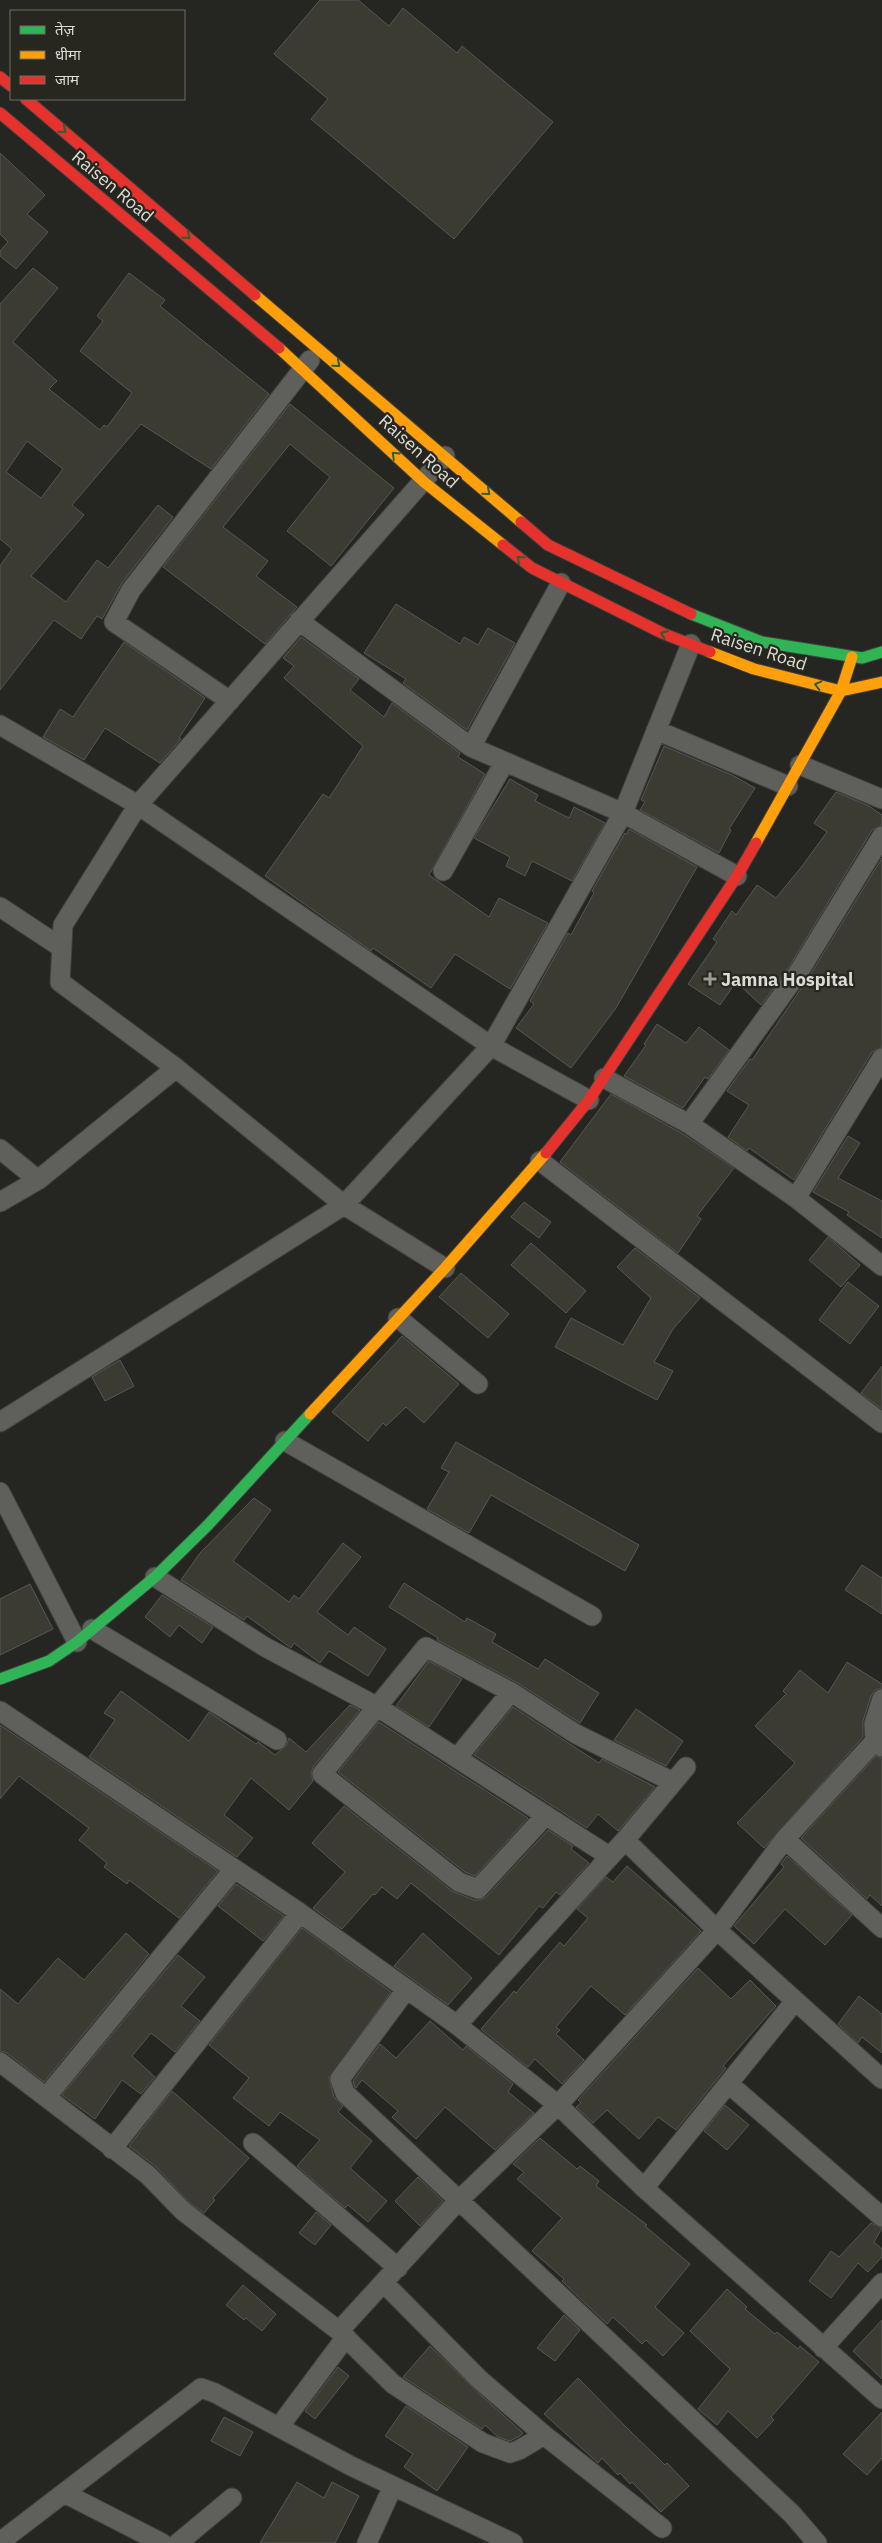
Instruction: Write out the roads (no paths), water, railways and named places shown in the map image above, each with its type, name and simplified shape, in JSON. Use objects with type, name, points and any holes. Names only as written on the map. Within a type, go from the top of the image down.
[{"type":"main road","points":[[0,77],[10,85]]},
{"type":"main road","name":"Raisen Road","points":[[27,100],[548,545],[674,607],[762,642],[862,658],[882,652]]},
{"type":"main road","name":"Raisen Road","points":[[0,113],[303,368],[424,482],[532,568],[662,633],[754,669],[841,692],[882,682]]},
{"type":"main road","points":[[0,1678],[49,1661],[77,1642],[155,1577],[208,1526],[445,1268],[540,1161],[589,1100],[737,876],[841,692],[852,657]]},
{"type":"street","points":[[230,701],[114,622],[130,590],[319,349]]},
{"type":"street","points":[[445,456],[138,805],[63,925],[60,982],[176,1068],[344,1204],[445,1268]]},
{"type":"street","points":[[471,746],[561,583]]},
{"type":"street","points":[[299,621],[471,746],[504,763],[623,813],[737,876]]},
{"type":"street","points":[[0,1422],[344,1204],[491,1046],[623,813],[691,644]]},
{"type":"street","points":[[0,724],[138,805],[491,1046],[589,1100]]},
{"type":"street","points":[[656,730],[788,786]]},
{"type":"street","points":[[442,871],[504,763]]},
{"type":"street","points":[[800,765],[882,799]]},
{"type":"street","points":[[690,1124],[798,973],[882,836]]},
{"type":"street","points":[[0,907],[62,948]]},
{"type":"street","points":[[796,1198],[882,1058]]},
{"type":"street","points":[[0,1202],[38,1180],[176,1068]]},
{"type":"street","points":[[604,1078],[690,1124],[796,1198],[882,1265]]},
{"type":"street","points":[[0,1149],[38,1180]]},
{"type":"street","points":[[540,1161],[882,1423]]},
{"type":"street","points":[[398,1318],[478,1384]]},
{"type":"street","points":[[285,1441],[592,1616]]},
{"type":"street","points":[[0,1492],[77,1642]]},
{"type":"street","points":[[155,1577],[265,1647],[376,1706],[609,1856]]},
{"type":"street","points":[[92,1629],[277,1740]]},
{"type":"street","points":[[546,1815],[478,1889],[459,1882],[322,1774],[426,1647],[511,1692],[576,1734],[673,1782]]},
{"type":"street","points":[[458,1758],[511,1692]]},
{"type":"street","points":[[279,2427],[343,2334],[384,2283],[458,2201],[558,2105],[717,1930],[785,1839],[879,1744],[874,1724],[882,1699]]},
{"type":"street","points":[[0,1711],[300,1913],[457,2025],[558,2105],[644,2188],[882,2399]]},
{"type":"street","points":[[457,2025],[625,1840],[686,1767]]},
{"type":"street","points":[[785,1839],[882,1928]]},
{"type":"street","points":[[625,1840],[717,1930],[882,2079]]},
{"type":"street","points":[[47,2096],[234,1869]]},
{"type":"street","points":[[112,2149],[300,1913]]},
{"type":"street","points":[[406,1990],[340,2079],[344,2093],[792,2514],[817,2543]]},
{"type":"street","points":[[644,2188],[795,2001]]},
{"type":"street","points":[[0,2062],[148,2175],[182,2211],[343,2334],[393,2384],[483,2443],[510,2453],[519,2450],[544,2435]]},
{"type":"street","points":[[729,2084],[882,2217]]},
{"type":"street","points":[[253,2143],[398,2268]]},
{"type":"street","points":[[384,2283],[478,2379],[544,2435],[662,2528]]},
{"type":"street","points":[[823,2348],[882,2283]]},
{"type":"street","points":[[0,2542],[66,2494],[201,2388],[215,2393],[393,2486],[513,2543]]},
{"type":"street","points":[[367,2543],[393,2486]]},
{"type":"street","points":[[66,2494],[162,2543]]},
{"type":"street","points":[[178,2543],[232,2498]]},
{"type":"place","name":"Jamna Hospital","points":[[710,979]]}]
